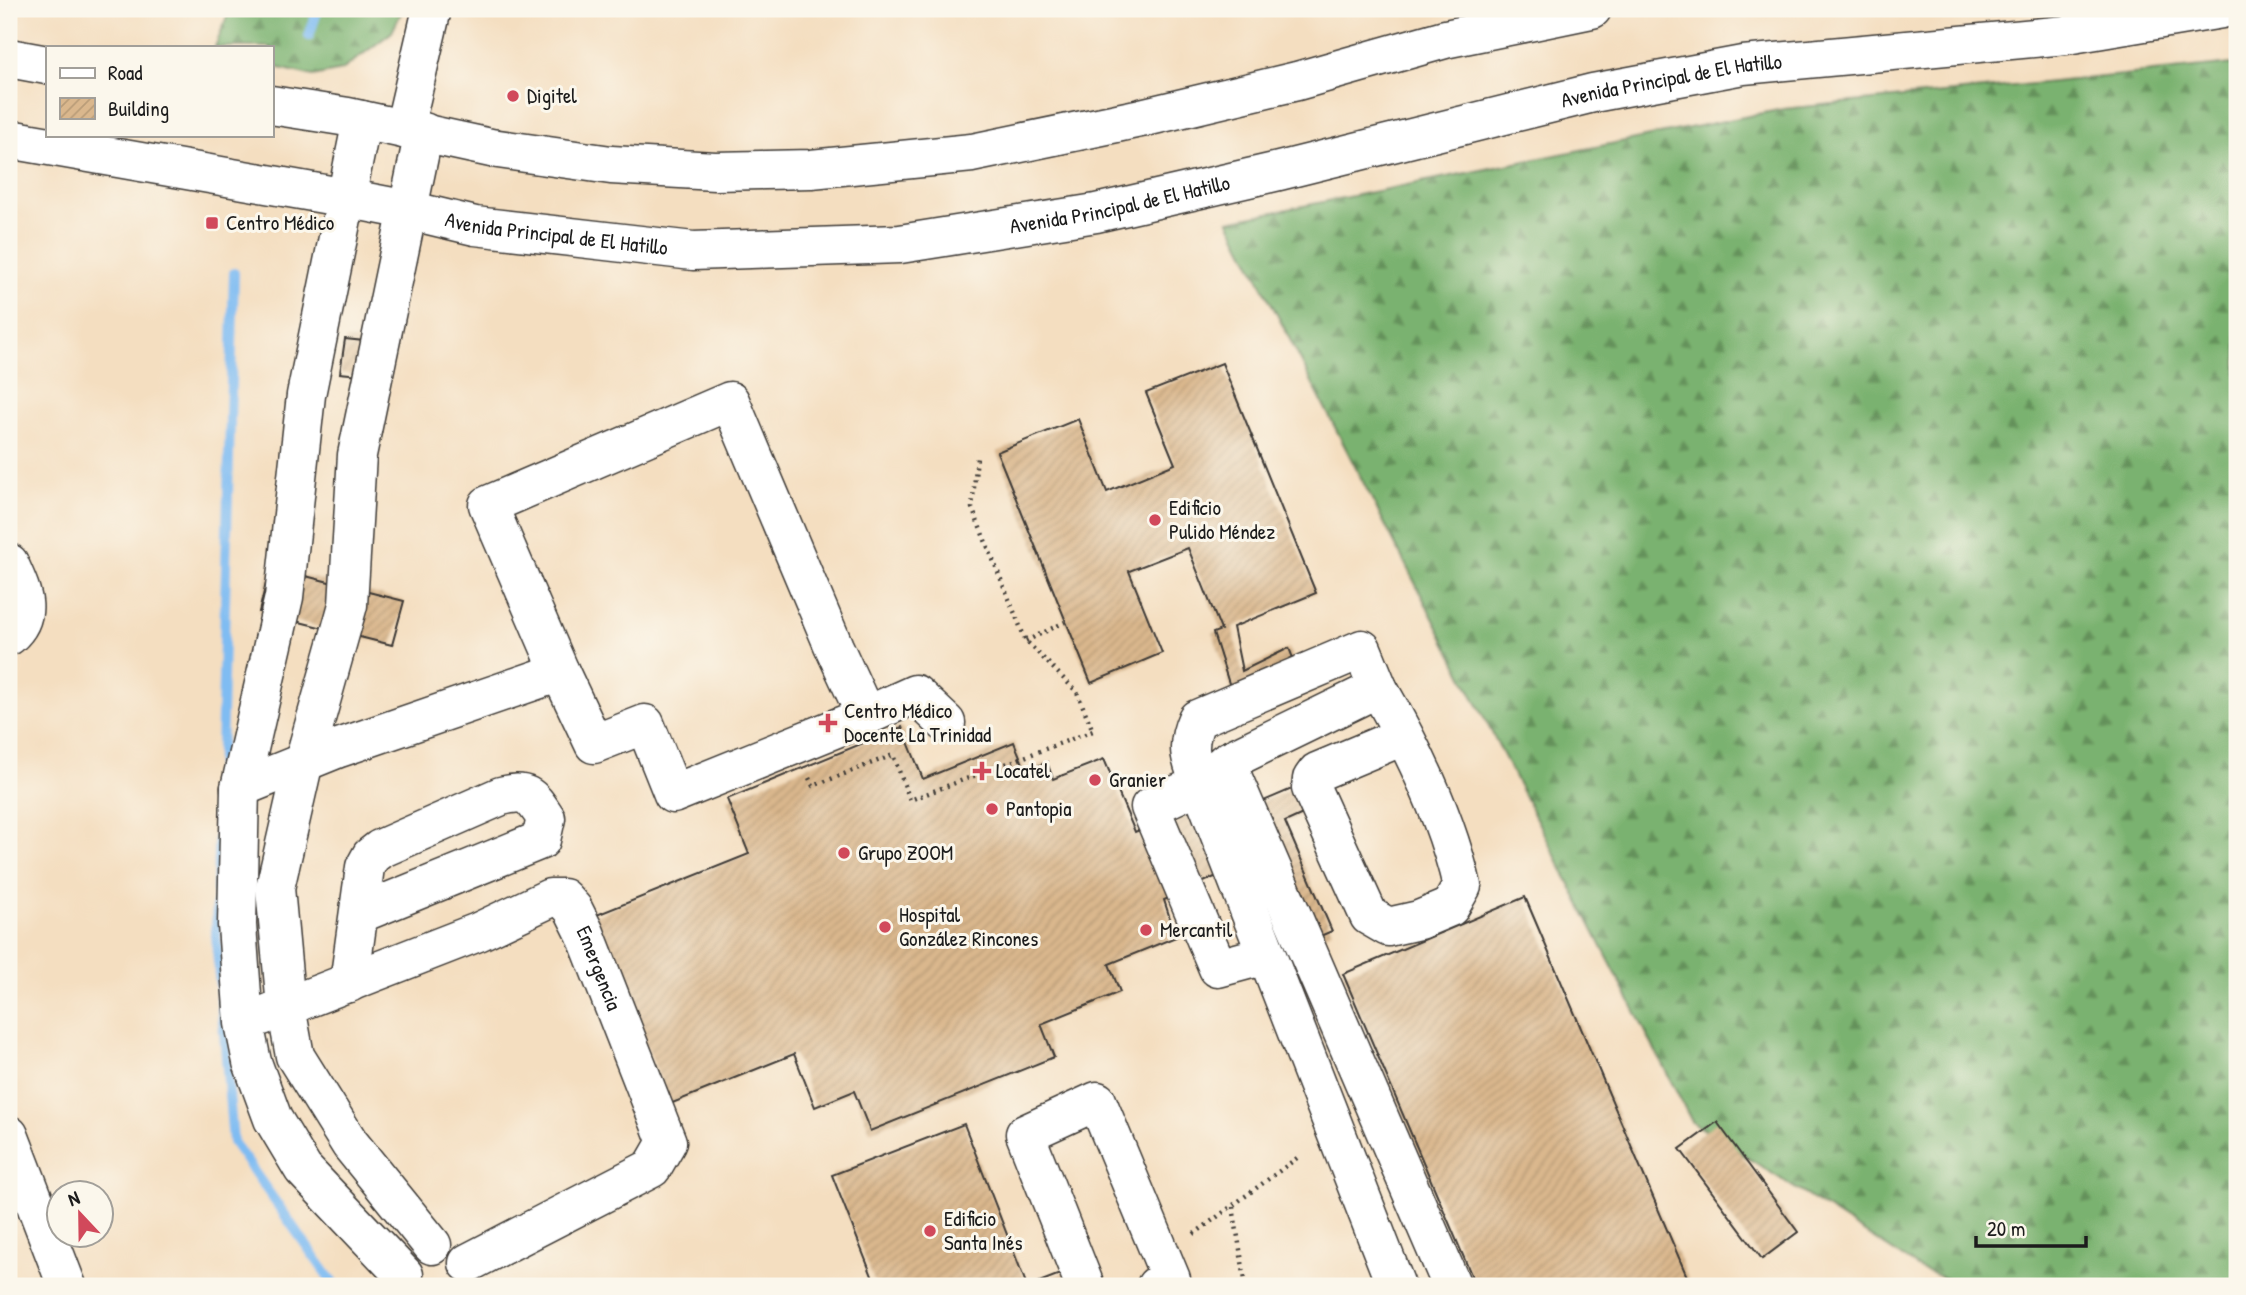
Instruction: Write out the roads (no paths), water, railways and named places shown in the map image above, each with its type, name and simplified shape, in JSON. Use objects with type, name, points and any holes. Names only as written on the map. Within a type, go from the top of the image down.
[{"type":"main road","points":[[417,9],[396,127],[408,210],[357,455],[348,605],[304,761],[275,888],[286,1007],[295,1055],[350,1144],[432,1245]]},
{"type":"main road","points":[[432,9],[396,127],[346,198],[306,395],[284,597],[240,788],[237,925],[244,1023],[252,1062],[273,1119],[303,1169],[405,1281],[413,1256],[432,1245],[453,1248],[462,1254],[474,1277]]},
{"type":"main road","points":[[273,105],[396,127],[491,148],[611,165],[715,171],[811,169],[972,153],[1142,118],[1297,81],[1445,39],[1592,9]]},
{"type":"main road","name":"Avenida Principal de El Hatillo","points":[[9,139],[346,198],[475,226],[693,251],[900,244],[1096,213],[1279,171],[1592,93],[1743,65],[2066,35],[2222,9]]},
{"type":"main road","points":[[9,58],[46,65]]},
{"type":"main road","points":[[866,716],[730,401],[488,505],[594,744],[645,724],[673,794],[866,716],[915,694],[946,723]]},
{"type":"main road","points":[[9,563],[24,600],[18,628],[9,636]]},
{"type":"main road","points":[[1404,736],[1317,772],[1311,779],[1311,788],[1369,916],[1388,927],[1471,901],[1436,802],[1404,736],[1378,688],[1362,649],[1197,719],[1189,737],[1190,756],[1213,773],[1452,1286]]},
{"type":"main road","points":[[240,788],[304,761],[560,672]]},
{"type":"main road","points":[[1266,955],[1218,968],[1150,807],[1378,688]]},
{"type":"main road","points":[[1213,773],[1266,955],[1396,1286]]},
{"type":"main road","name":"Emergencia","points":[[244,1023],[478,932],[550,898],[563,898],[573,909],[585,933],[667,1142],[652,1168],[474,1277]]},
{"type":"main road","points":[[349,983],[359,914]]},
{"type":"main road","points":[[1085,1286],[1025,1134],[1097,1101],[1171,1279],[1156,1286]]},
{"type":"main road","points":[[9,1135],[67,1286]]},
{"type":"waterway","points":[[309,36],[318,9]]},
{"type":"waterway","points":[[234,273],[216,936],[233,1142],[335,1286]]},
{"type":"place","name":"Digitel","points":[[513,96]]},
{"type":"place","name":"Centro Médico","points":[[212,223]]},
{"type":"place","name":"Edificio Pulido Méndez","points":[[1155,520]]},
{"type":"place","name":"Centro Médico Docente La Trinidad","points":[[828,723]]},
{"type":"place","name":"Locatel","points":[[982,771]]},
{"type":"place","name":"Granier","points":[[1095,780]]},
{"type":"place","name":"Pantopia","points":[[992,809]]},
{"type":"place","name":"Grupo ZOOM","points":[[844,853]]},
{"type":"place","name":"Hospital González Rincones","points":[[885,927]]},
{"type":"place","name":"Mercantil","points":[[1146,930]]},
{"type":"place","name":"Edificio Santa Inés","points":[[930,1231]]}]
